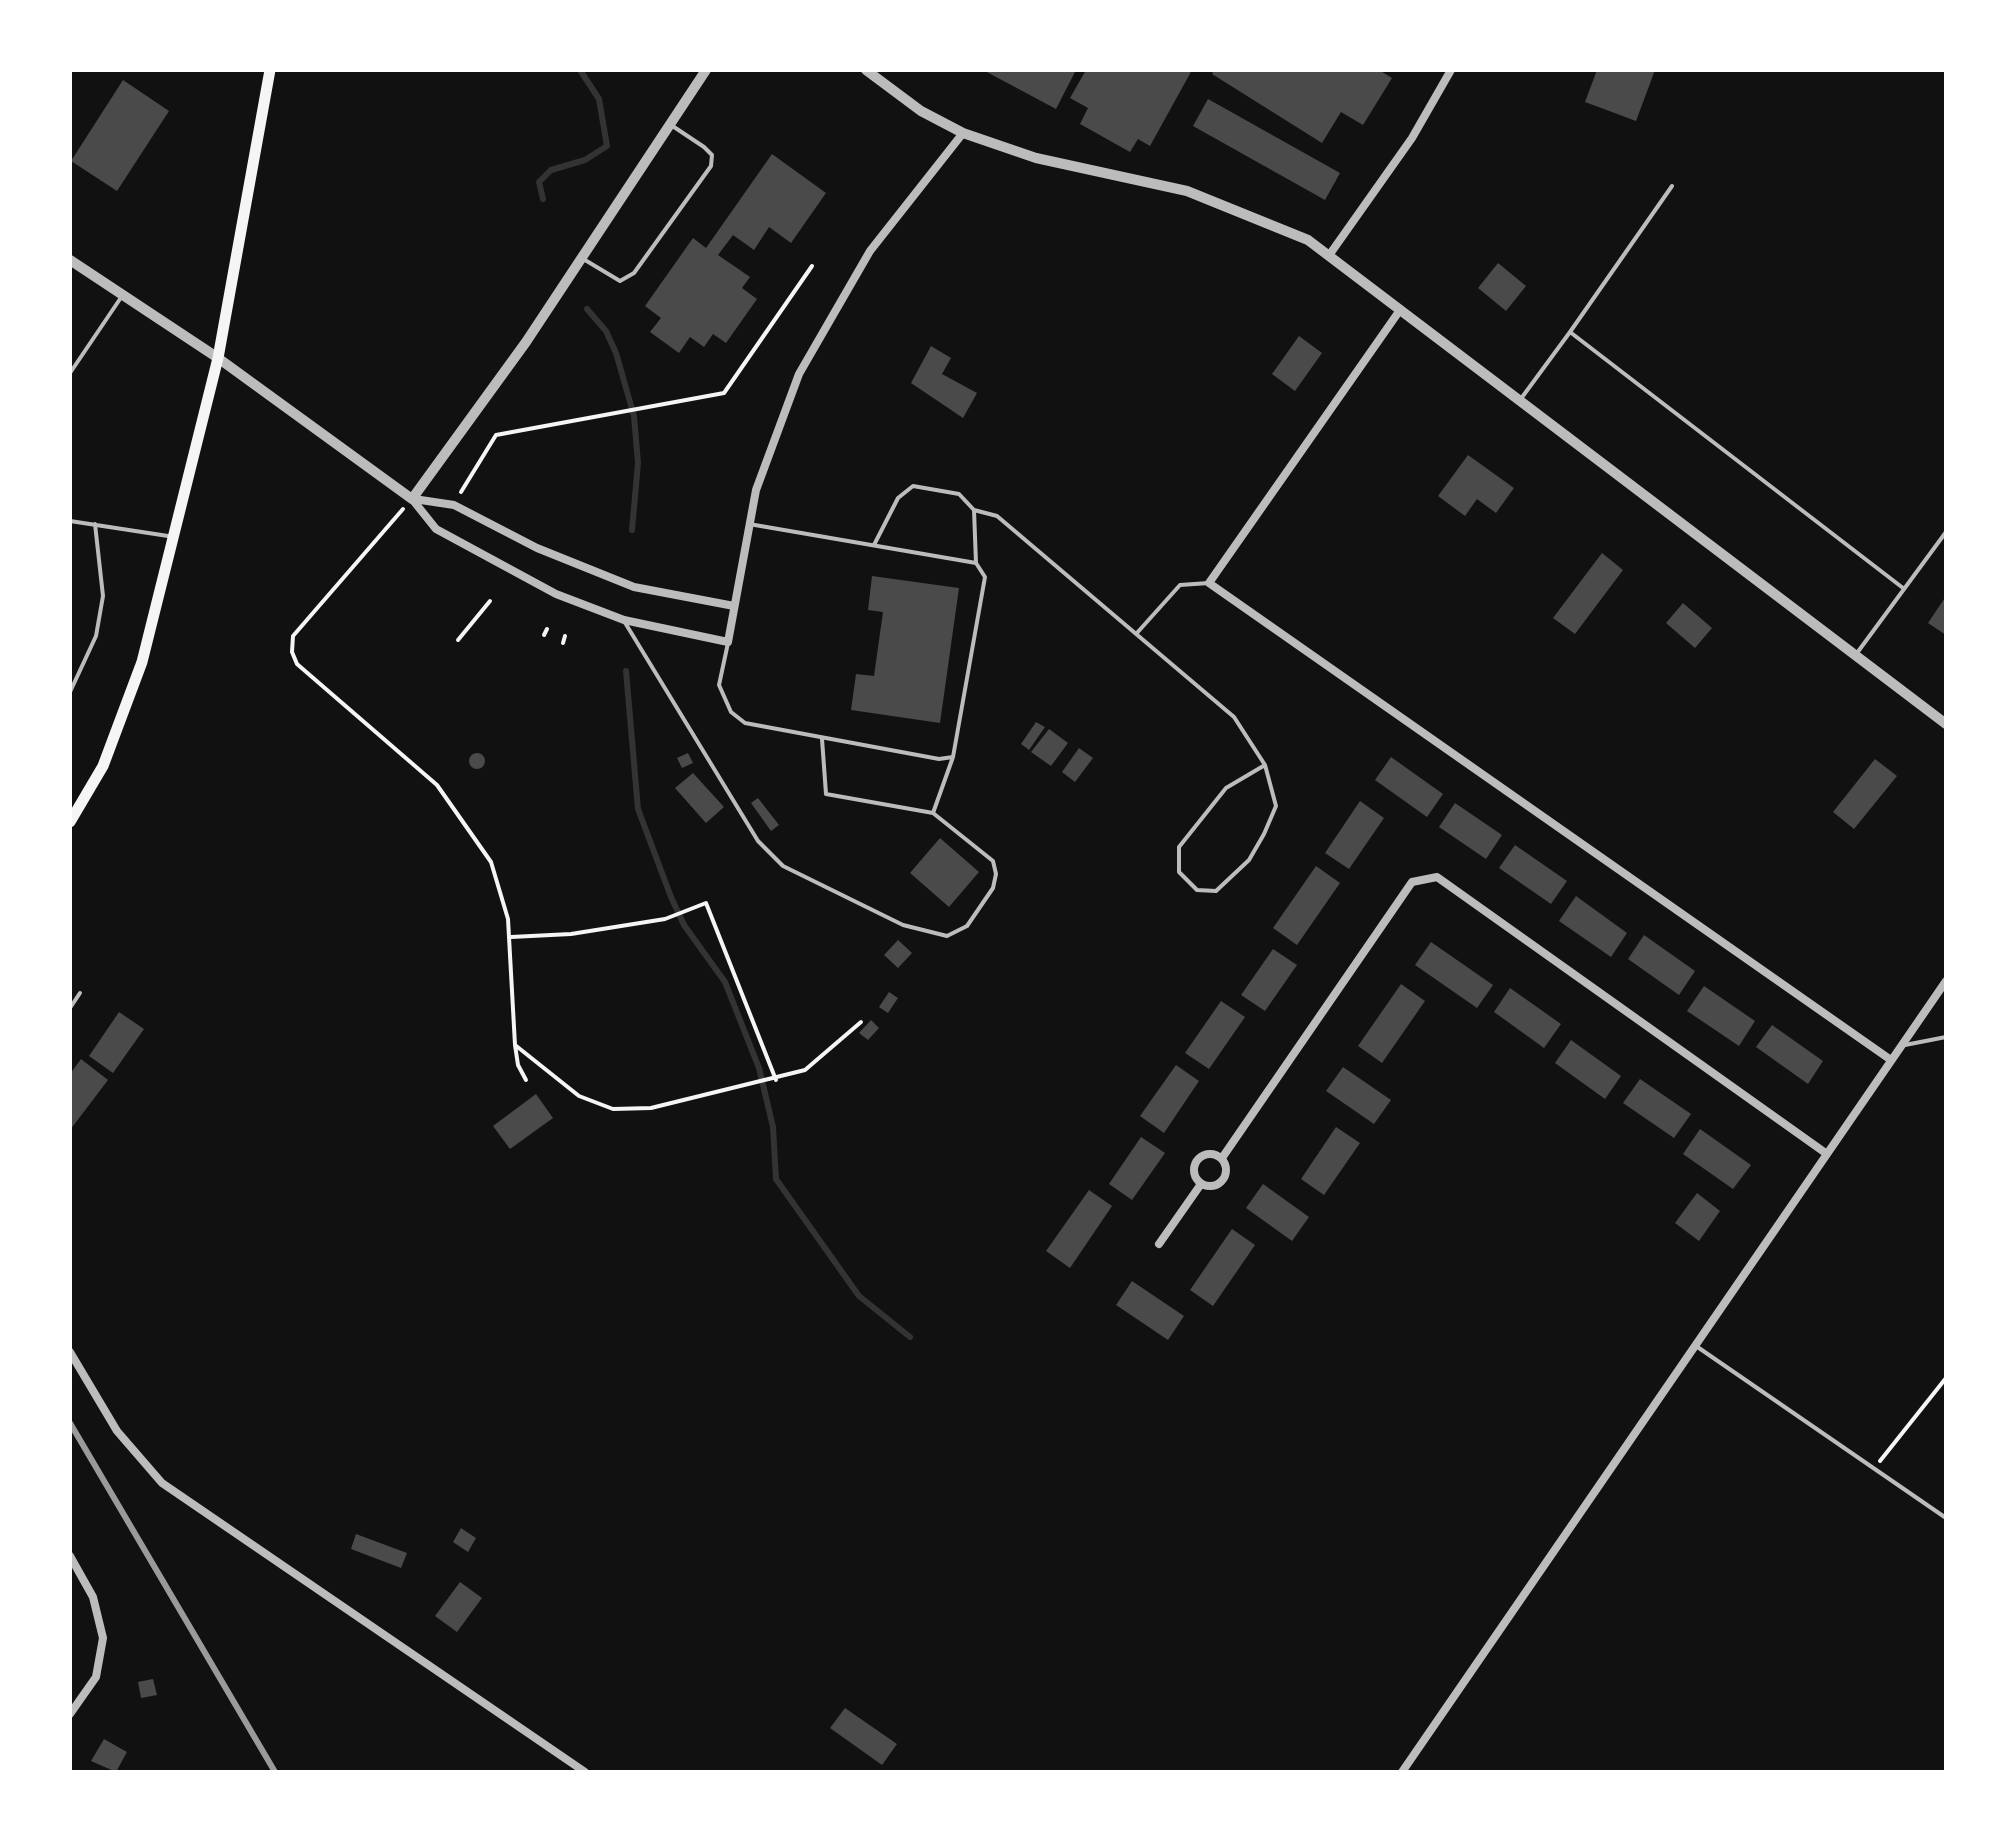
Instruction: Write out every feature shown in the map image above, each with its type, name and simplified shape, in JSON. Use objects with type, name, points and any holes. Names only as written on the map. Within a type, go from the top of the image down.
[{"type":"main road","points":[[70,822],[102,766],[142,662],[218,358],[270,70]]},
{"type":"street","points":[[412,499],[706,70]]},
{"type":"street","points":[[866,70],[921,111],[962,133],[1036,158],[1187,191],[1289,230],[1330,254],[1946,724]]},
{"type":"street","points":[[1330,254],[1412,138],[1451,70]]},
{"type":"street","points":[[70,260],[218,358],[412,499],[436,529],[556,594],[624,620],[728,642],[749,524],[768,449],[812,350],[870,250],[962,133]]},
{"type":"street","points":[[1400,310],[1209,584],[1891,1060]]},
{"type":"street","points":[[412,499],[454,505],[537,548],[634,586],[734,606]]},
{"type":"street","points":[[1222,1158],[1412,882],[1437,877],[1827,1154]]},
{"type":"street","points":[[1402,1772],[1946,981]]},
{"type":"street","points":[[1210,1153],[1222,1158],[1227,1168],[1225,1178],[1217,1185],[1201,1184],[1194,1174],[1198,1159],[1210,1153]]},
{"type":"street","points":[[1159,1244],[1201,1184]]},
{"type":"street","points":[[70,1352],[117,1431],[162,1483],[585,1772]]},
{"type":"street","points":[[70,1556],[93,1596],[103,1638],[96,1677],[70,1714]]},
{"type":"lane","points":[[581,257],[620,280],[634,273],[711,166],[712,156],[704,147],[671,124]]},
{"type":"lane","points":[[1520,400],[1672,186]]},
{"type":"lane","points":[[70,373],[123,295]]},
{"type":"lane","points":[[1570,332],[1902,588]]},
{"type":"lane","points":[[874,545],[898,498],[913,486],[958,494],[974,510],[997,516],[1234,717],[1265,764],[1276,806],[1249,860],[1216,892],[1197,890],[1178,872],[1179,847],[1226,788],[1265,764]]},
{"type":"lane","points":[[933,813],[954,757],[984,577],[976,563],[974,510]]},
{"type":"lane","points":[[70,521],[173,537]]},
{"type":"lane","points":[[70,692],[96,636],[103,596],[95,524]]},
{"type":"lane","points":[[749,524],[976,563]]},
{"type":"lane","points":[[1856,655],[1946,532]]},
{"type":"lane","points":[[1135,635],[1180,585],[1209,584]]},
{"type":"lane","points":[[624,620],[758,841],[783,866],[902,926],[947,936],[967,926],[993,888],[996,874],[992,861],[933,813],[826,794],[822,739]]},
{"type":"lane","points":[[728,642],[718,685],[732,712],[745,723],[939,759],[954,757]]},
{"type":"lane","points":[[70,1008],[80,993]]},
{"type":"lane","points":[[1900,1046],[1946,1037]]},
{"type":"lane","points":[[1696,1346],[1946,1518]]},
{"type":"path","points":[[454,505],[496,435],[724,393],[812,266]]},
{"type":"path","points":[[412,499],[290,643],[297,664],[437,785],[491,862],[509,937],[515,1045],[518,1065],[526,1080]]},
{"type":"path","points":[[458,640],[490,601]]},
{"type":"path","points":[[544,635],[547,628]]},
{"type":"path","points":[[563,643],[565,636]]},
{"type":"path","points":[[509,937],[571,934],[665,920],[706,903],[720,947],[776,1080]]},
{"type":"path","points":[[515,1045],[579,1096],[612,1109],[650,1108],[805,1070],[828,1055],[861,1022]]},
{"type":"path","points":[[1874,1468],[1946,1378]]},
{"type":"building","points":[[983,70],[1076,70],[1056,109]]},
{"type":"building","points":[[1086,70],[1192,70],[1150,146],[1138,139],[1130,152],[1080,124],[1088,108],[1070,98]]},
{"type":"building","points":[[1214,70],[1379,70],[1392,78],[1363,125],[1341,112],[1322,143],[1212,74]]},
{"type":"building","points":[[1597,70],[1655,70],[1636,121],[1585,102]]},
{"type":"building","points":[[123,80],[169,111],[117,191],[71,161]]},
{"type":"building","points":[[1208,99],[1340,173],[1325,200],[1193,126]]},
{"type":"building","points":[[772,154],[826,193],[791,243],[769,227],[754,250],[733,235],[718,255],[750,277],[742,288],[757,299],[726,343],[713,334],[704,347],[690,337],[679,353],[650,332],[661,318],[645,306],[693,238],[706,248]]},
{"type":"building","points":[[1498,263],[1526,286],[1506,311],[1478,288]]},
{"type":"building","points":[[1299,336],[1322,353],[1295,391],[1272,374]]},
{"type":"building","points":[[931,346],[951,358],[942,374],[977,393],[963,418],[911,383]]},
{"type":"building","points":[[1468,455],[1514,488],[1496,513],[1477,499],[1465,516],[1438,496]]},
{"type":"building","points":[[1602,553],[1623,570],[1575,634],[1553,618]]},
{"type":"building","points":[[872,576],[959,588],[940,723],[851,710],[856,674],[874,676],[883,612],[868,610]]},
{"type":"building","points":[[1946,596],[1946,635],[1928,623]]},
{"type":"building","points":[[1683,603],[1712,628],[1695,648],[1666,623]]},
{"type":"building","points":[[1036,722],[1045,727],[1029,750],[1021,744]]},
{"type":"building","points":[[1049,729],[1068,743],[1051,766],[1031,752]]},
{"type":"building","points":[[1079,748],[1093,758],[1075,782],[1062,772]]},
{"type":"building","points":[[477,753],[485,761],[477,769],[469,761]]},
{"type":"building","points":[[688,753],[693,763],[682,768],[677,758]]},
{"type":"building","points":[[1391,757],[1443,794],[1427,817],[1375,780]]},
{"type":"building","points":[[1875,759],[1897,776],[1854,829],[1833,812]]},
{"type":"building","points":[[693,773],[724,807],[706,823],[675,788]]},
{"type":"building","points":[[758,798],[779,825],[771,831],[751,803]]},
{"type":"building","points":[[1360,801],[1384,818],[1349,869],[1325,853]]},
{"type":"building","points":[[1455,803],[1502,835],[1486,859],[1439,827]]},
{"type":"building","points":[[940,838],[979,872],[949,907],[910,873]]},
{"type":"building","points":[[1515,845],[1567,881],[1551,904],[1499,868]]},
{"type":"building","points":[[1316,866],[1340,883],[1297,945],[1273,928]]},
{"type":"building","points":[[1576,896],[1627,933],[1611,957],[1559,921]]},
{"type":"building","points":[[1644,935],[1695,971],[1679,995],[1628,959]]},
{"type":"building","points":[[898,940],[912,953],[898,968],[884,955]]},
{"type":"building","points":[[1431,942],[1493,985],[1477,1008],[1415,965]]},
{"type":"building","points":[[1273,949],[1297,965],[1265,1011],[1241,995]]},
{"type":"building","points":[[1401,984],[1425,1001],[1382,1063],[1358,1046]]},
{"type":"building","points":[[1704,986],[1755,1021],[1739,1046],[1687,1011]]},
{"type":"building","points":[[1510,988],[1561,1024],[1544,1048],[1494,1012]]},
{"type":"building","points":[[889,992],[898,998],[888,1013],[879,1007]]},
{"type":"building","points":[[1221,1001],[1245,1017],[1209,1069],[1185,1053]]},
{"type":"building","points":[[119,1012],[144,1029],[113,1073],[89,1056]]},
{"type":"building","points":[[871,1020],[879,1028],[868,1040],[859,1033]]},
{"type":"building","points":[[1772,1025],[1823,1061],[1808,1084],[1756,1047]]},
{"type":"building","points":[[1571,1040],[1621,1076],[1605,1099],[1555,1063]]},
{"type":"building","points":[[81,1059],[108,1080],[70,1130],[70,1074]]},
{"type":"building","points":[[1176,1065],[1199,1081],[1164,1133],[1140,1116]]},
{"type":"building","points":[[1343,1067],[1391,1100],[1374,1124],[1326,1091]]},
{"type":"building","points":[[1640,1079],[1691,1114],[1674,1138],[1623,1103]]},
{"type":"building","points":[[536,1094],[553,1118],[510,1149],[493,1126]]},
{"type":"building","points":[[1336,1127],[1360,1143],[1324,1195],[1301,1179]]},
{"type":"building","points":[[1700,1129],[1751,1165],[1733,1189],[1683,1154]]},
{"type":"building","points":[[1141,1137],[1165,1153],[1132,1200],[1109,1184]]},
{"type":"building","points":[[1263,1184],[1309,1217],[1292,1241],[1246,1208]]},
{"type":"building","points":[[1089,1190],[1112,1206],[1070,1268],[1046,1251]]},
{"type":"building","points":[[1697,1193],[1720,1211],[1699,1241],[1675,1223]]},
{"type":"building","points":[[1232,1229],[1255,1245],[1213,1306],[1190,1290]]},
{"type":"building","points":[[1132,1281],[1184,1316],[1168,1340],[1116,1305]]},
{"type":"building","points":[[461,1528],[476,1538],[468,1552],[453,1542]]},
{"type":"building","points":[[356,1534],[407,1553],[401,1568],[351,1549]]},
{"type":"building","points":[[460,1582],[482,1598],[457,1632],[435,1616]]},
{"type":"building","points":[[153,1679],[157,1695],[141,1698],[138,1682]]},
{"type":"building","points":[[845,1708],[897,1744],[882,1765],[830,1728]]},
{"type":"building","points":[[104,1739],[127,1752],[116,1772],[91,1761]]},
{"type":"waterway","points":[[543,199],[539,182],[551,170],[585,160],[607,146],[599,99],[580,70]]},
{"type":"waterway","points":[[587,309],[606,331],[616,353],[634,416],[638,463],[632,530]]},
{"type":"waterway","points":[[626,671],[638,809],[684,925],[725,982],[759,1068],[773,1127],[776,1179],[859,1296],[910,1337]]},
{"type":"railway","points":[[70,1423],[275,1772]]}]
